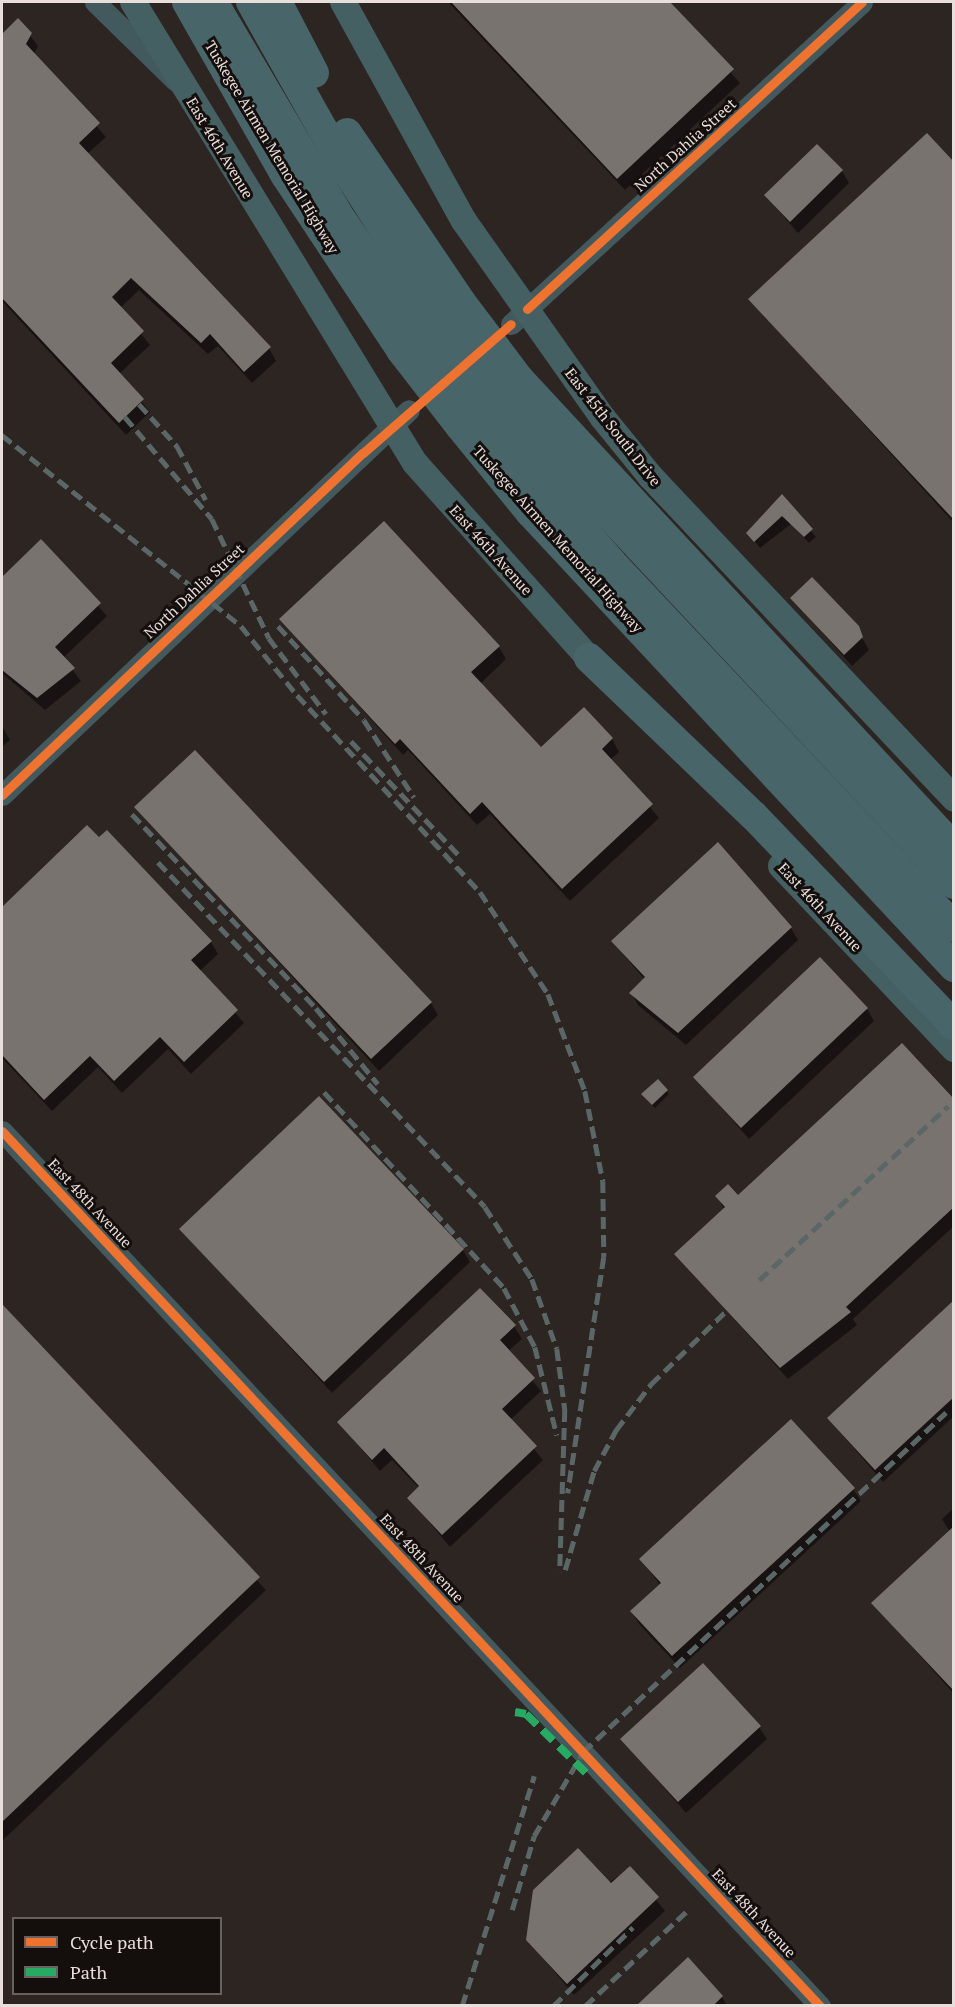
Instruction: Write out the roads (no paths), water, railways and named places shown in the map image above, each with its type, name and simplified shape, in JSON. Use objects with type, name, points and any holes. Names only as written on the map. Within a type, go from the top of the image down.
[{"type":"highway","points":[[182,2],[224,68]]},
{"type":"highway","name":"Tuskegee Airmen Memorial Highway","points":[[187,2],[286,176],[431,326],[489,403],[954,848]]},
{"type":"highway","points":[[213,2],[341,219],[431,326]]},
{"type":"highway","points":[[251,2],[431,326]]},
{"type":"highway","name":"Tuskegee Airmen Memorial Highway","points":[[277,2],[356,147],[431,326],[489,403],[530,512],[864,874],[954,967]]},
{"type":"highway","points":[[489,403],[954,884]]},
{"type":"highway","points":[[489,403],[611,562],[954,927]]},
{"type":"highway","points":[[590,658],[754,816],[954,1025]]},
{"type":"highway","points":[[864,874],[903,939],[954,997]]},
{"type":"main road","points":[[133,2],[183,87]]},
{"type":"main road","name":"East 45th South Drive","points":[[344,2],[519,317],[651,477],[954,799]]},
{"type":"main road","name":"East 46th Avenue","points":[[183,87],[391,427],[445,499],[954,1049]]},
{"type":"street","name":"East 46th Avenue","points":[[95,2],[183,87]]},
{"type":"street","name":"North Dahlia Street","points":[[519,317],[862,2]]},
{"type":"street","name":"North Dahlia Street","points":[[2,795],[410,410]]},
{"type":"street","name":"East 48th Avenue","points":[[2,1131],[820,2006]]},
{"type":"railway","points":[[139,404],[177,446],[206,500]]},
{"type":"railway","points":[[125,417],[212,519],[269,638],[326,714]]},
{"type":"railway","points":[[2,435],[241,626],[297,695],[480,892],[548,994],[585,1091],[603,1181],[604,1257],[568,1493]]},
{"type":"railway","points":[[278,626],[364,720],[414,797]]},
{"type":"railway","points":[[351,741],[458,854]]},
{"type":"railway","points":[[132,814],[316,1008],[378,1084]]},
{"type":"railway","points":[[158,862],[485,1207],[532,1279],[557,1349],[565,1410],[560,1572]]},
{"type":"railway","points":[[324,1092],[504,1288],[535,1347],[557,1435]]},
{"type":"railway","points":[[759,1280],[948,1106]]},
{"type":"railway","points":[[565,1570],[594,1471],[616,1430],[651,1384],[727,1310]]},
{"type":"railway","points":[[512,1910],[534,1836],[583,1752],[946,1412]]},
{"type":"railway","points":[[462,2006],[534,1776]]},
{"type":"railway","points":[[585,2006],[689,1909]]},
{"type":"railway","points":[[553,2006],[633,1927]]}]
